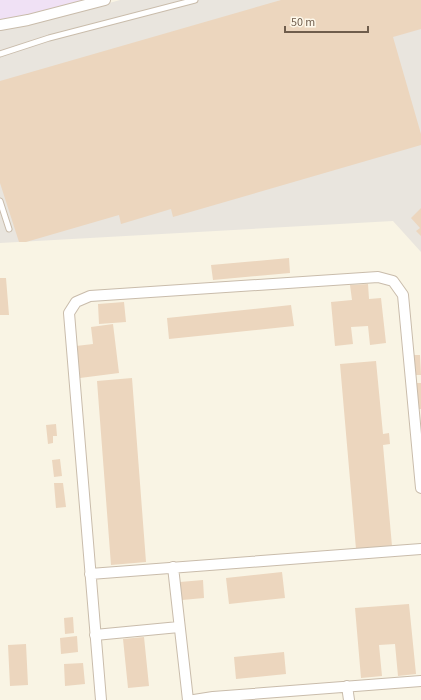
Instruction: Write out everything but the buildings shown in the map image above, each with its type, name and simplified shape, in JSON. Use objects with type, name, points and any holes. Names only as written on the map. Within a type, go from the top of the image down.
[{"type":"street","points":[[0,25],[35,18],[105,0]]},
{"type":"street","points":[[101,700],[69,313],[76,302],[90,296],[378,277],[393,281],[403,295],[421,488]]},
{"type":"street","points":[[90,574],[421,549]]},
{"type":"street","points":[[173,568],[188,700]]},
{"type":"street","points":[[95,634],[179,627]]},
{"type":"street","points":[[194,700],[421,680]]},
{"type":"street","points":[[347,686],[349,700]]},
{"type":"lane","points":[[0,54],[49,38],[195,0]]},
{"type":"lane","points":[[0,201],[9,229]]},
{"type":"shaded area","points":[[0,0],[90,0],[27,16],[0,21]]},
{"type":"shaded area","points":[[120,0],[421,0],[421,252],[393,221],[0,243],[0,29],[78,12]]}]
